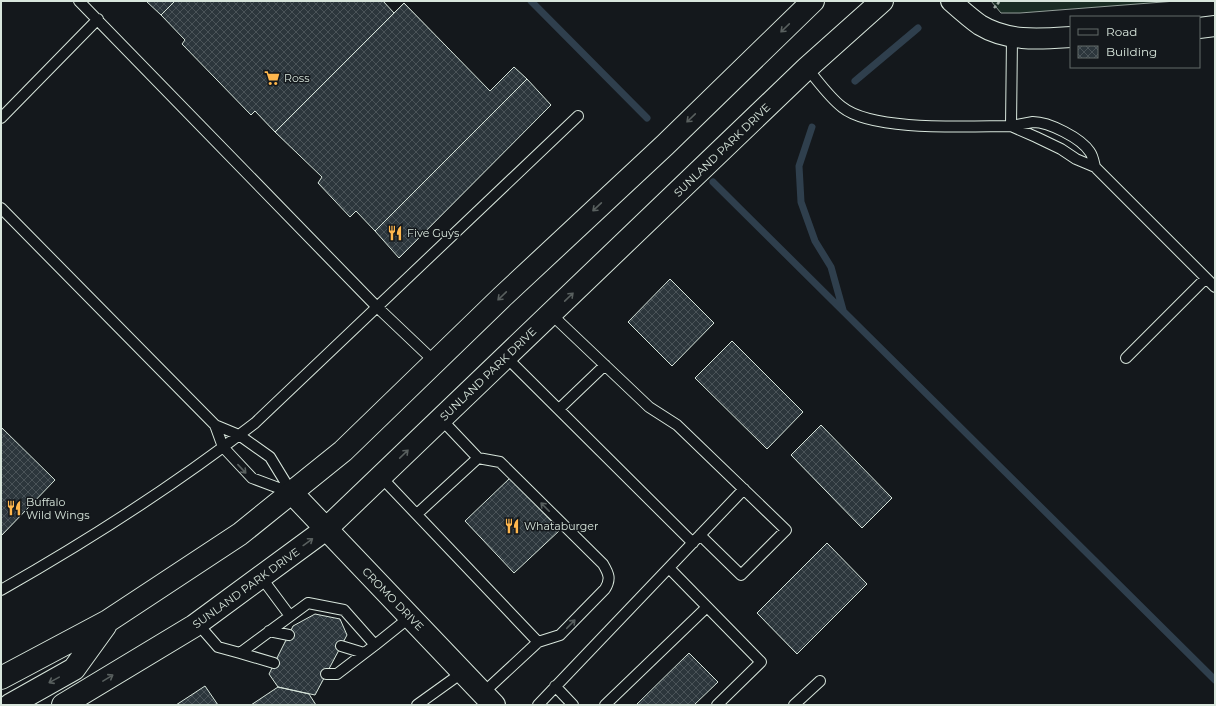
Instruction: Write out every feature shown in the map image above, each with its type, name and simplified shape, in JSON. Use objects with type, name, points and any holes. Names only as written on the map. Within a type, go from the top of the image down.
[{"type":"main road","points":[[1,678],[108,621],[240,534],[343,451],[813,1]]},
{"type":"main road","name":"SUNLAND PARK DRIVE","points":[[77,702],[198,624],[326,529],[807,68],[882,1]]},
{"type":"main road","name":"CROMO DRIVE","points":[[292,493],[488,699]]},
{"type":"main road","points":[[10,705],[74,669],[108,621]]},
{"type":"street","points":[[951,1],[980,25],[1012,37],[1035,39],[1070,37]]},
{"type":"street","points":[[1200,28],[1215,26]]},
{"type":"lane","points":[[79,1],[376,306],[435,362]]},
{"type":"lane","points":[[1,118],[98,19]]},
{"type":"lane","points":[[1011,126],[1012,37]]},
{"type":"lane","points":[[807,68],[842,108],[863,118],[889,124],[1011,126],[1040,122],[1060,130],[1078,141],[1090,152],[1095,167]]},
{"type":"lane","points":[[1,590],[75,548],[223,447],[255,423],[376,306],[578,116]]},
{"type":"lane","points":[[1011,126],[1036,136],[1076,159],[1095,167],[1215,287]]},
{"type":"lane","points":[[1,208],[215,425],[239,435],[270,457],[292,493]]},
{"type":"lane","points":[[1126,358],[1206,278]]},
{"type":"lane","points":[[551,314],[649,406],[677,425],[786,530],[741,575],[700,535]]},
{"type":"lane","points":[[506,357],[693,543]]},
{"type":"lane","points":[[559,410],[605,365]]},
{"type":"lane","points":[[441,419],[478,458],[500,462],[603,564],[610,581],[605,589],[560,635],[538,642],[488,699]]},
{"type":"lane","points":[[215,425],[223,447],[252,478],[292,493]]},
{"type":"lane","points":[[417,514],[478,458]]},
{"type":"lane","points":[[381,476],[538,642]]},
{"type":"lane","points":[[538,705],[744,489]]},
{"type":"lane","points":[[669,568],[761,662],[717,705]]},
{"type":"lane","points":[[261,577],[290,616]]},
{"type":"lane","points":[[240,653],[308,603],[344,610],[375,645]]},
{"type":"lane","points":[[605,705],[707,607]]},
{"type":"lane","points":[[326,674],[337,674],[410,617]]},
{"type":"lane","points":[[198,624],[218,647],[274,662]]},
{"type":"lane","points":[[269,631],[289,635]]},
{"type":"lane","points":[[341,646],[364,653]]},
{"type":"lane","points":[[417,705],[463,672]]},
{"type":"lane","points":[[799,704],[820,681]]},
{"type":"lane","points":[[555,686],[573,705]]},
{"type":"path","points":[[991,12],[1000,1]]},
{"type":"green space","points":[[991,1],[1176,1],[1020,13],[1001,13]]},
{"type":"building","points":[[146,1],[175,1],[161,15]]},
{"type":"building","name":"Ross","points":[[175,1],[383,1],[394,13],[275,132],[255,111],[251,115],[182,44],[185,40],[161,15]]},
{"type":"building","points":[[404,3],[490,91],[514,67],[527,79],[375,231],[356,211],[350,217],[318,183],[322,177],[275,132]]},
{"type":"building","points":[[527,79],[551,105],[399,258],[375,231]]},
{"type":"building","points":[[670,279],[714,323],[672,366],[628,322]]},
{"type":"building","points":[[732,341],[803,412],[767,449],[695,378]]},
{"type":"building","points":[[821,425],[892,498],[862,528],[791,455]]},
{"type":"building","name":"Buffalo Wild Wings","points":[[1,427],[55,480],[1,536]]},
{"type":"building","name":"Whataburger","points":[[510,478],[560,530],[514,573],[465,521]]},
{"type":"building","points":[[827,543],[867,584],[797,654],[757,613]]},
{"type":"building","points":[[315,614],[340,619],[347,635],[315,695],[278,687],[269,674],[293,626]]},
{"type":"building","points":[[689,653],[718,682],[694,705],[636,705]]},
{"type":"building","points":[[205,686],[218,705],[176,705]]},
{"type":"building","points":[[278,687],[309,694],[316,705],[251,705]]},
{"type":"waterway","points":[[531,1],[647,118]]},
{"type":"waterway","points":[[855,81],[918,28]]},
{"type":"waterway","points":[[812,127],[799,166],[801,202],[815,241],[831,267],[843,310]]},
{"type":"waterway","points":[[713,182],[1215,680]]},
{"type":"place","name":"Ross","points":[[272,78]]},
{"type":"place","name":"Five Guys","points":[[395,233]]},
{"type":"place","name":"Buffalo Wild Wings","points":[[14,508]]},
{"type":"place","name":"Whataburger","points":[[512,526]]}]
